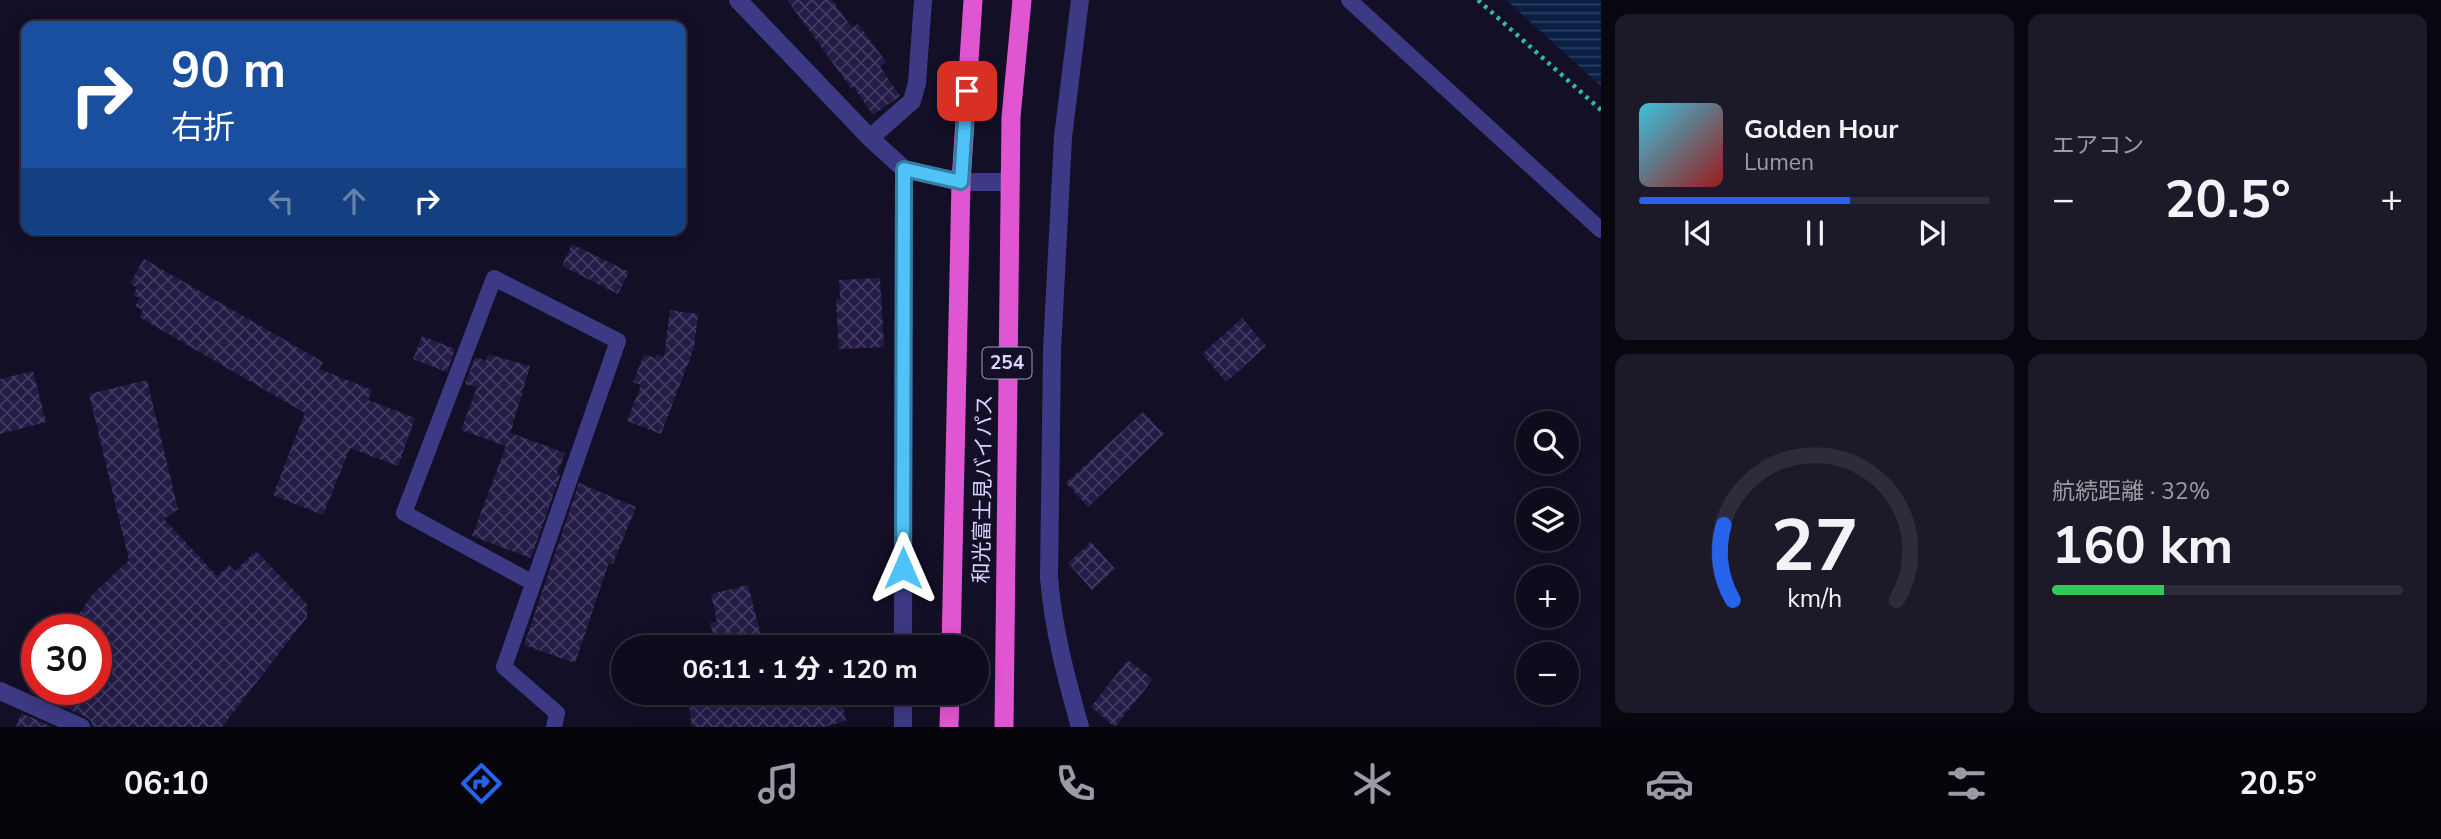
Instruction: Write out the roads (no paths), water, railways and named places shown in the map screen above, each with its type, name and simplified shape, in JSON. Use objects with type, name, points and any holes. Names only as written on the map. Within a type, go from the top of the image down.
[{"type":"highway","name":"和光富士見バイパス","points":[[951,635],[961,182],[973,0]]},
{"type":"highway","name":"和光富士見バイパス","points":[[1004,727],[1009,182],[1011,117],[1022,0]]},
{"type":"highway","points":[[949,727],[950,705]]},
{"type":"street","points":[[738,0],[870,138],[904,169],[961,182],[1009,182]]},
{"type":"street","points":[[870,138],[912,101],[917,83],[923,0]]},
{"type":"street","points":[[1080,0],[1063,137],[1052,351],[1049,577],[1051,609],[1058,646],[1080,727]]},
{"type":"street","points":[[903,635],[904,169]]},
{"type":"street","points":[[0,691],[81,727]]},
{"type":"street","points":[[903,705],[903,727]]},
{"type":"lane","points":[[1349,0],[1601,230]]},
{"type":"lane","points":[[533,583],[404,513],[494,278],[618,341],[504,667],[556,713],[554,727]]},
{"type":"water","points":[[1506,0],[1601,0],[1601,86]]}]
